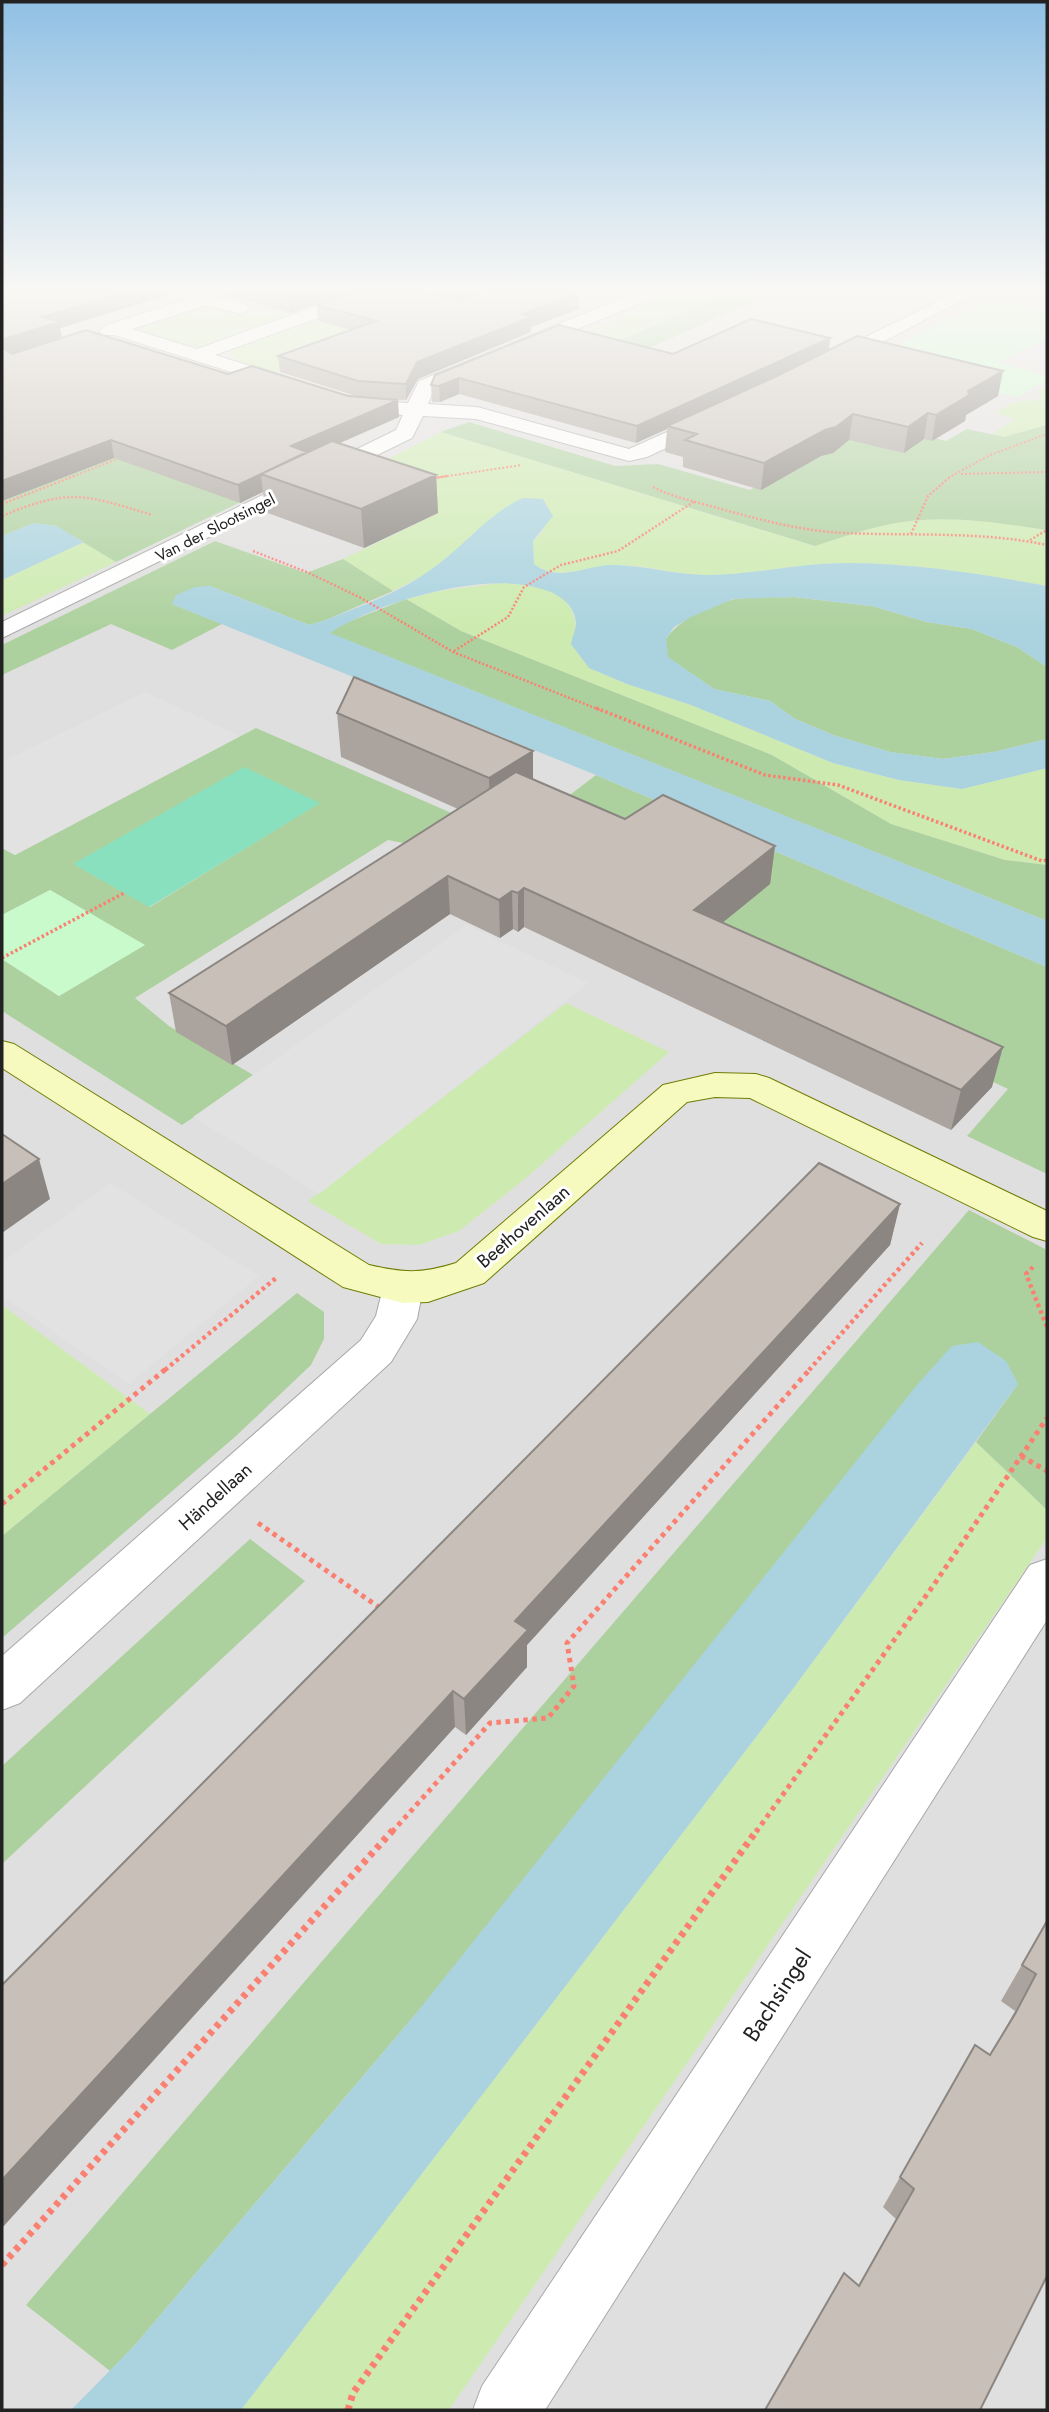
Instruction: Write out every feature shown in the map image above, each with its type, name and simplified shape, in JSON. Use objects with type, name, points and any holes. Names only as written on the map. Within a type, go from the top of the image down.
[{"type":"street","points":[[355,405],[477,413],[613,453],[629,455],[640,453],[694,426],[735,410]]},
{"type":"street","name":"Van der Slootsingel","points":[[2,631],[405,434],[417,405]]},
{"type":"street","name":"Beethovenlaan","points":[[2,1052],[357,1278],[402,1288],[428,1287],[470,1273],[676,1093],[715,1085],[756,1086],[1044,1243]]},
{"type":"street","name":"Händellaan","points":[[2,1687],[376,1351],[396,1320],[402,1288]]},
{"type":"street","name":"Bachsingel","points":[[506,2410],[1047,1580]]},
{"type":"path","points":[[911,535],[918,516],[936,487],[990,454],[1047,434]]},
{"type":"path","points":[[613,453],[638,478],[658,489],[797,528],[842,533],[1029,540],[1047,545]]},
{"type":"path","points":[[2,504],[125,456]]},
{"type":"path","points":[[421,479],[531,464]]},
{"type":"path","points":[[957,474],[1047,472]]},
{"type":"path","points":[[2,516],[48,498],[75,495],[110,501],[309,572],[361,598],[453,652],[765,775],[838,785],[1042,861],[1047,860]]},
{"type":"path","points":[[453,652],[508,617],[524,587],[554,569],[618,551],[695,501]]},
{"type":"path","points":[[1029,540],[1047,530]]},
{"type":"path","points":[[2,958],[124,892]]},
{"type":"path","points":[[2,2265],[490,1723],[548,1718],[574,1686],[567,1643],[922,1243]]},
{"type":"path","points":[[1044,1243],[1026,1274],[1047,1327]]},
{"type":"path","points":[[2,1504],[311,1250]]},
{"type":"path","points":[[348,2410],[353,2393],[925,1597],[1047,1418]]},
{"type":"path","points":[[1021,1456],[1047,1471]]},
{"type":"path","points":[[217,1494],[391,1617]]},
{"type":"shaded area","points":[[2,405],[1047,405],[1047,2410],[2,2410]]},
{"type":"shaded area","points":[[145,692],[240,736],[15,855],[2,848],[2,762]]},
{"type":"shaded area","points":[[467,925],[588,983],[319,1194],[193,1117]]},
{"type":"shaded area","points":[[110,1183],[259,1276],[129,1384],[2,1296],[2,1262]]},
{"type":"green space","points":[[1010,405],[1047,405],[1047,425],[1004,437],[992,434],[1015,419],[995,413]]},
{"type":"green space","points":[[469,422],[615,466],[658,464],[750,490],[870,422],[946,441],[967,429],[1004,437],[1047,425],[1047,530],[975,521],[921,520],[881,526],[815,546],[441,432]]},
{"type":"green space","points":[[441,432],[814,546],[881,526],[921,520],[975,521],[1047,530],[1047,586],[950,570],[852,563],[704,575],[620,565],[554,572],[534,564],[533,541],[544,530],[465,543],[428,573],[393,591],[343,559],[439,513],[369,489],[331,488]]},
{"type":"green space","points":[[141,446],[297,475],[116,562],[56,526],[34,523],[2,536],[2,500]]},
{"type":"green space","points":[[215,541],[306,573],[343,559],[393,591],[309,625],[210,586],[172,604],[222,624],[172,650],[111,624],[2,675],[2,645]]},
{"type":"green space","points":[[84,542],[116,562],[2,616],[2,580]]},
{"type":"green space","points":[[507,582],[539,587],[559,596],[567,603],[575,622],[571,644],[589,668],[691,705],[833,763],[899,780],[962,789],[1047,768],[1047,865],[1005,860],[891,824],[772,755],[461,631],[406,599],[440,591]]},
{"type":"green space","points":[[793,597],[872,606],[927,622],[972,629],[1017,647],[1047,667],[1047,739],[994,752],[943,759],[890,752],[833,735],[795,719],[770,701],[714,689],[667,657],[666,639],[686,619],[704,610],[738,598]]},
{"type":"green space","points":[[406,599],[461,631],[772,755],[891,824],[1005,860],[1047,865],[1047,921],[329,633],[343,624]]},
{"type":"green space","points":[[256,728],[486,828],[554,807],[596,775],[1047,967],[1047,1174],[967,1136],[1008,1089],[555,874],[388,840],[135,998],[169,1026],[255,1076],[182,1125],[2,1011],[2,959],[59,996],[144,945],[50,890],[2,915],[2,848],[15,855]],"holes":[[[319,803],[150,907],[74,864]]]},
{"type":"green space","points":[[244,767],[320,803],[149,907],[73,864]]},
{"type":"green space","points":[[50,890],[145,945],[59,996],[2,959],[2,915]]},
{"type":"green space","points":[[566,1003],[669,1052],[526,1178],[459,1231],[419,1245],[381,1244],[308,1201]]},
{"type":"green space","points":[[969,1210],[1047,1250],[1047,1510],[976,1442],[1018,1384],[414,2016],[110,2371],[26,2305]]},
{"type":"green space","points":[[297,1293],[324,1312],[324,1339],[311,1365],[236,1436],[2,1638],[2,1536]]},
{"type":"green space","points":[[2,1305],[150,1414],[2,1536]]},
{"type":"green space","points":[[976,1442],[1047,1510],[1047,1538],[449,2410],[241,2410],[792,1690]]},
{"type":"green space","points":[[250,1539],[305,1581],[2,1864],[2,1766]]},
{"type":"water","points":[[523,498],[543,499],[553,516],[533,541],[534,564],[554,572],[573,572],[615,565],[704,575],[852,563],[950,570],[1047,586],[1047,667],[1017,647],[972,629],[927,622],[872,606],[793,597],[733,599],[674,627],[666,639],[668,657],[714,689],[770,701],[795,719],[833,735],[890,752],[943,759],[994,752],[1047,739],[1047,768],[962,789],[899,780],[833,763],[691,705],[589,668],[571,644],[576,623],[573,611],[561,598],[545,590],[495,583],[435,592],[376,610],[330,633],[1047,921],[1047,967],[596,775],[172,604],[176,595],[195,587],[210,586],[309,625],[326,620],[417,579],[441,562],[486,522]]},
{"type":"water","points":[[34,523],[56,526],[84,542],[2,580],[2,536]]},
{"type":"water","points":[[978,1342],[1006,1361],[1018,1384],[792,1690],[241,2410],[71,2410],[135,2345],[414,2016],[917,1385],[952,1346]]},
{"type":"building","points":[[2,405],[387,405],[291,446],[307,452],[238,485],[111,440],[2,481]]},
{"type":"building","points":[[557,405],[684,405],[637,426]]},
{"type":"building","points":[[714,405],[953,405],[936,415],[928,413],[908,427],[853,414],[836,427],[825,430],[764,463],[685,440],[697,434],[667,426]]},
{"type":"building","points":[[332,441],[436,475],[361,509],[261,474]]},
{"type":"building","points":[[354,677],[533,751],[489,778],[337,713]]},
{"type":"building","points":[[516,772],[625,819],[663,795],[775,846],[694,910],[1003,1047],[961,1090],[524,888],[518,893],[512,891],[499,900],[448,876],[226,1026],[169,993]]},
{"type":"building","points":[[2,1134],[39,1159],[2,1184]]},
{"type":"building","points":[[819,1163],[900,1204],[515,1621],[528,1630],[464,1699],[453,1691],[2,2180],[2,1985]]},
{"type":"building","points":[[1047,1921],[1047,2276],[980,2410],[765,2410],[844,2273],[859,2286],[914,2189],[900,2177],[975,2045],[990,2055],[1036,1974],[1022,1965]]}]
